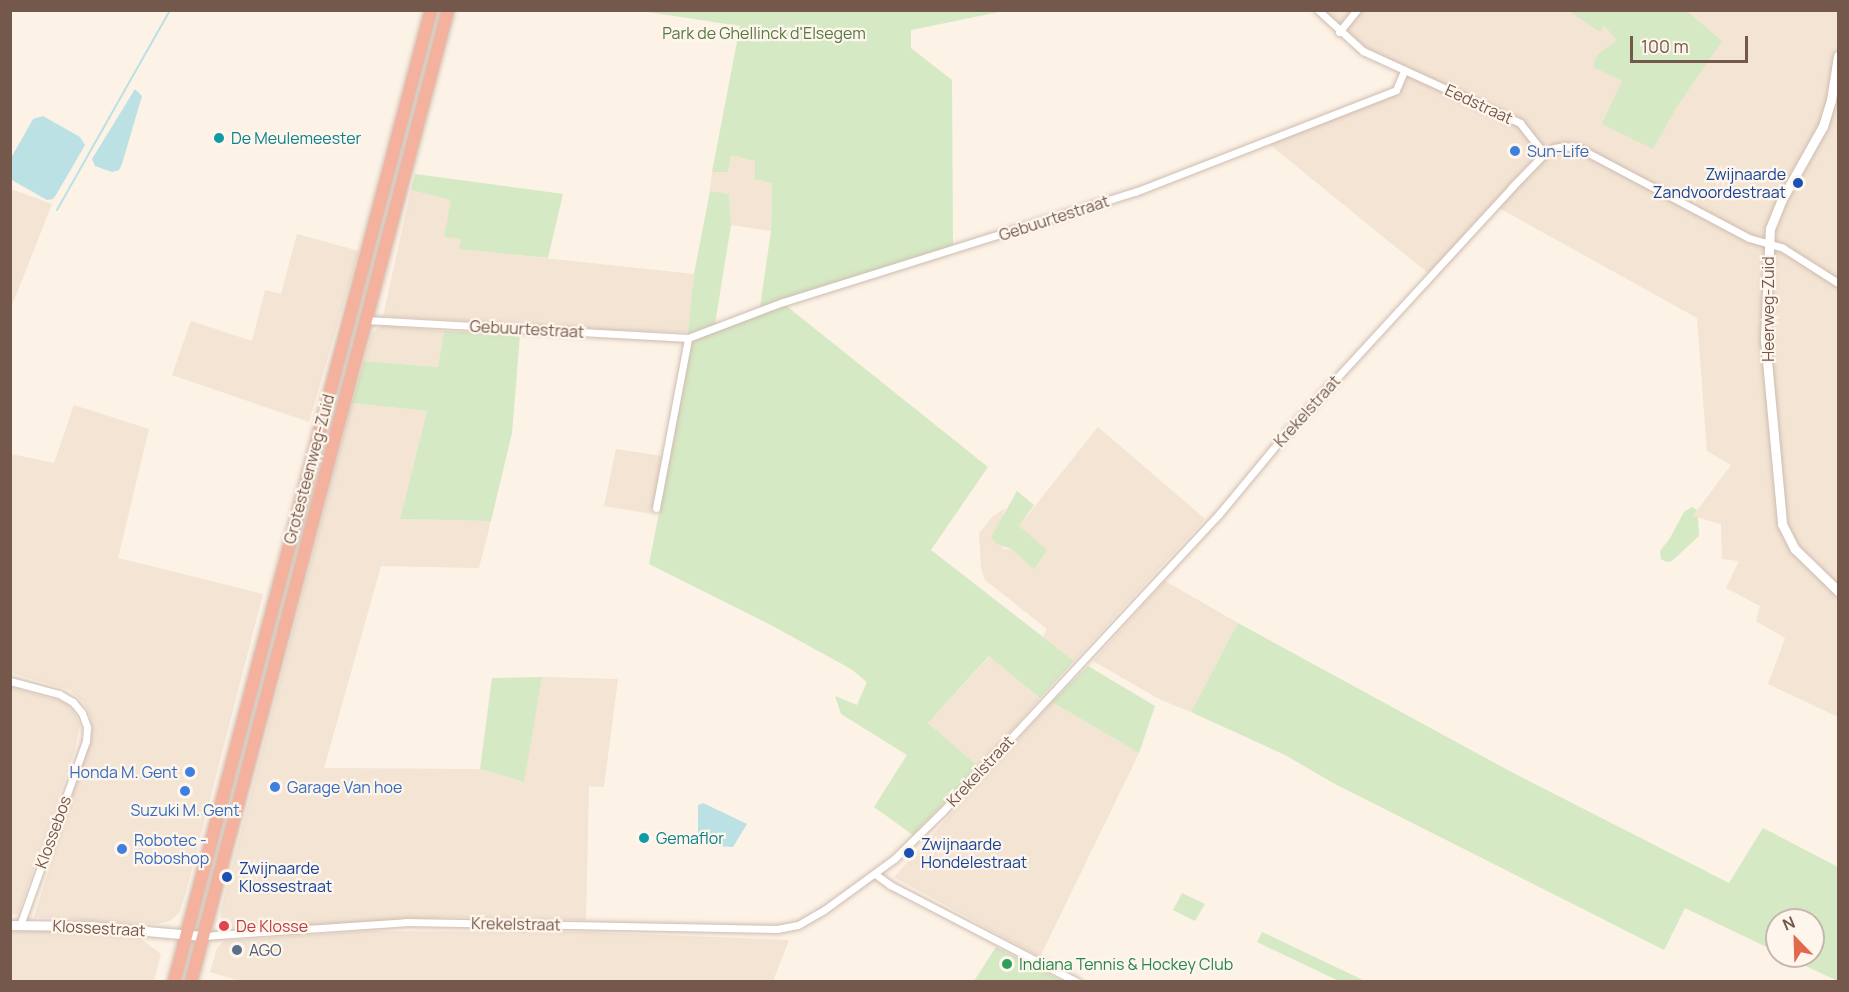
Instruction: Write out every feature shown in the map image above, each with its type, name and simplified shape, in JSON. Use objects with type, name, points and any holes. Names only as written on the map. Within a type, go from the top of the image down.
[{"type":"highway","name":"Grotesteenweg-Zuid","points":[[174,981],[431,10]]},
{"type":"highway","name":"Grotesteenweg-Zuid","points":[[191,981],[448,10]]},
{"type":"street","name":"Eedstraat","points":[[1318,10],[1363,51],[1520,123],[1544,154]]},
{"type":"street","points":[[1340,32],[1357,10]]},
{"type":"street","name":"Heerweg-Zuid","points":[[1839,56],[1831,100],[1823,126],[1773,219],[1768,242],[1765,339],[1782,524],[1796,549],[1839,591]]},
{"type":"street","name":"Gebuurtestraat","points":[[366,320],[688,338],[783,302],[1135,192],[1396,90],[1404,71]]},
{"type":"street","points":[[1544,154],[1564,146],[1579,148],[1749,238],[1783,248],[1839,283]]},
{"type":"street","name":"Krekelstraat","points":[[203,936],[406,922],[777,929],[798,925],[874,874],[906,849],[942,812],[1219,514],[1316,401],[1544,154]]},
{"type":"street","points":[[656,508],[688,338]]},
{"type":"street","name":"Klossebos","points":[[10,681],[59,694],[73,702],[82,713],[87,727],[86,741],[15,925]]},
{"type":"street","points":[[874,874],[890,885],[1077,981]]},
{"type":"street","name":"Klossestraat","points":[[15,925],[90,926],[203,936]]},
{"type":"shaded area","points":[[1323,11],[1838,11],[1838,717],[1768,684],[1785,638],[1756,621],[1760,606],[1726,588],[1739,561],[1722,559],[1721,524],[1693,516],[1731,465],[1707,451],[1697,318],[1499,208],[1435,279],[1268,143],[1397,93],[1403,86],[1409,70],[1364,48]]},
{"type":"shaded area","points":[[731,155],[755,161],[772,183],[771,231],[731,225],[729,194],[710,191],[712,172],[728,172]]},
{"type":"shaded area","points":[[10,189],[52,204],[11,308]]},
{"type":"shaded area","points":[[411,190],[452,199],[444,237],[461,239],[460,249],[694,274],[690,329],[687,332],[618,330],[383,316]]},
{"type":"shaded area","points":[[297,234],[359,251],[309,422],[172,375],[191,321],[252,341],[265,290],[281,294]]},
{"type":"shaded area","points":[[381,325],[444,331],[438,367],[364,361],[372,333]]},
{"type":"shaded area","points":[[352,403],[427,411],[400,519],[491,521],[479,568],[381,566],[324,768],[480,769],[523,782],[542,677],[618,679],[604,787],[589,786],[586,920],[449,917],[235,931],[220,928],[221,909]]},
{"type":"shaded area","points":[[74,405],[149,429],[118,558],[263,594],[186,892],[179,913],[170,921],[157,924],[34,917],[92,731],[90,715],[83,702],[70,690],[11,673],[11,454],[54,463]]},
{"type":"shaded area","points":[[1098,427],[1205,519],[1074,661],[1043,637],[1047,629],[985,580],[981,568],[979,533],[993,516],[1006,508],[1003,514],[1003,549],[1011,549],[1034,569],[1019,526]]},
{"type":"shaded area","points":[[616,449],[662,456],[652,514],[604,506]]},
{"type":"shaded area","points":[[1165,581],[1238,623],[1191,712],[1161,700],[1093,661]]},
{"type":"shaded area","points":[[990,656],[1040,698],[979,767],[928,723]]},
{"type":"shaded area","points":[[10,687],[64,702],[74,712],[80,724],[75,750],[18,914],[11,915]]},
{"type":"shaded area","points":[[1052,702],[1139,753],[1040,957],[894,877]]},
{"type":"shaded area","points":[[44,930],[138,937],[161,954],[154,981],[11,981],[11,932]]},
{"type":"shaded area","points":[[367,931],[586,932],[789,940],[773,981],[243,982],[210,972],[217,948],[224,941]]},
{"type":"green space","name":"Park de Ghellinck d'Elsegem","points":[[641,11],[1004,11],[911,30],[911,48],[952,80],[953,247],[760,307],[771,231],[772,183],[755,179],[755,161],[731,155],[728,172],[712,172],[740,26]]},
{"type":"green space","points":[[1569,11],[1682,11],[1689,13],[1722,41],[1676,108],[1653,149],[1602,124],[1622,81],[1593,67],[1597,55],[1617,40],[1604,25],[1600,32]]},
{"type":"green space","points":[[415,174],[563,194],[548,258],[459,249],[461,239],[444,237],[451,200],[411,190]]},
{"type":"green space","points":[[710,191],[729,194],[731,225],[715,324],[688,334],[694,274]]},
{"type":"green space","points":[[784,304],[988,467],[931,550],[1074,661],[1040,698],[989,656],[928,723],[979,767],[913,835],[874,807],[907,755],[841,714],[835,696],[857,705],[867,682],[851,669],[769,624],[649,564],[693,339]]},
{"type":"green space","points":[[444,331],[520,335],[512,433],[491,521],[400,519],[427,411],[352,403],[364,361],[438,367]]},
{"type":"green space","points":[[1017,491],[1034,505],[1019,526],[1047,550],[1034,569],[1011,549],[995,543],[991,537]]},
{"type":"green space","points":[[1692,507],[1697,510],[1693,516],[1698,517],[1699,536],[1672,561],[1666,562],[1661,559],[1660,551],[1684,512]]},
{"type":"green space","points":[[1238,623],[1515,774],[1729,883],[1763,828],[1838,867],[1838,981],[1810,968],[1825,968],[1825,908],[1765,908],[1765,946],[1685,908],[1664,950],[1335,784],[1285,755],[1191,712]]},
{"type":"green space","points":[[1088,666],[1155,706],[1139,753],[1052,702]]},
{"type":"green space","points":[[542,677],[524,782],[480,769],[492,678]]},
{"type":"green space","points":[[1182,893],[1205,904],[1195,921],[1173,910]]},
{"type":"green space","points":[[1262,932],[1363,981],[1339,981],[1257,942]]},
{"type":"green space","name":"Indiana Tennis & Hockey Club","points":[[996,947],[1062,981],[974,981]]},
{"type":"water","points":[[135,89],[142,96],[119,170],[112,172],[95,166],[92,159]]},
{"type":"water","points":[[43,116],[80,137],[85,145],[56,195],[53,199],[47,200],[10,179],[11,158],[33,119]]},
{"type":"water","points":[[703,803],[747,824],[733,847],[700,845],[698,842],[698,805]]},
{"type":"waterway","points":[[57,210],[170,10]]},
{"type":"place","name":"De Meulemeester","points":[[219,138]]},
{"type":"place","name":"Sun-Life","points":[[1515,151]]},
{"type":"place","name":"Zwijnaarde Zandvoordestraat","points":[[1798,183]]},
{"type":"place","name":"Honda M. Gent","points":[[190,772]]},
{"type":"place","name":"Garage Van hoe","points":[[275,787]]},
{"type":"place","name":"Suzuki M. Gent","points":[[185,791]]},
{"type":"place","name":"Gemaflor","points":[[644,838]]},
{"type":"place","name":"Robotec - Roboshop","points":[[122,849]]},
{"type":"place","name":"Zwijnaarde Hondelestraat","points":[[909,853]]},
{"type":"place","name":"Zwijnaarde Klossestraat","points":[[227,877]]},
{"type":"place","name":"De Klosse","points":[[224,926]]},
{"type":"place","name":"AGO","points":[[237,950]]},
{"type":"place","name":"Indiana Tennis & Hockey Club","points":[[1007,964]]}]
